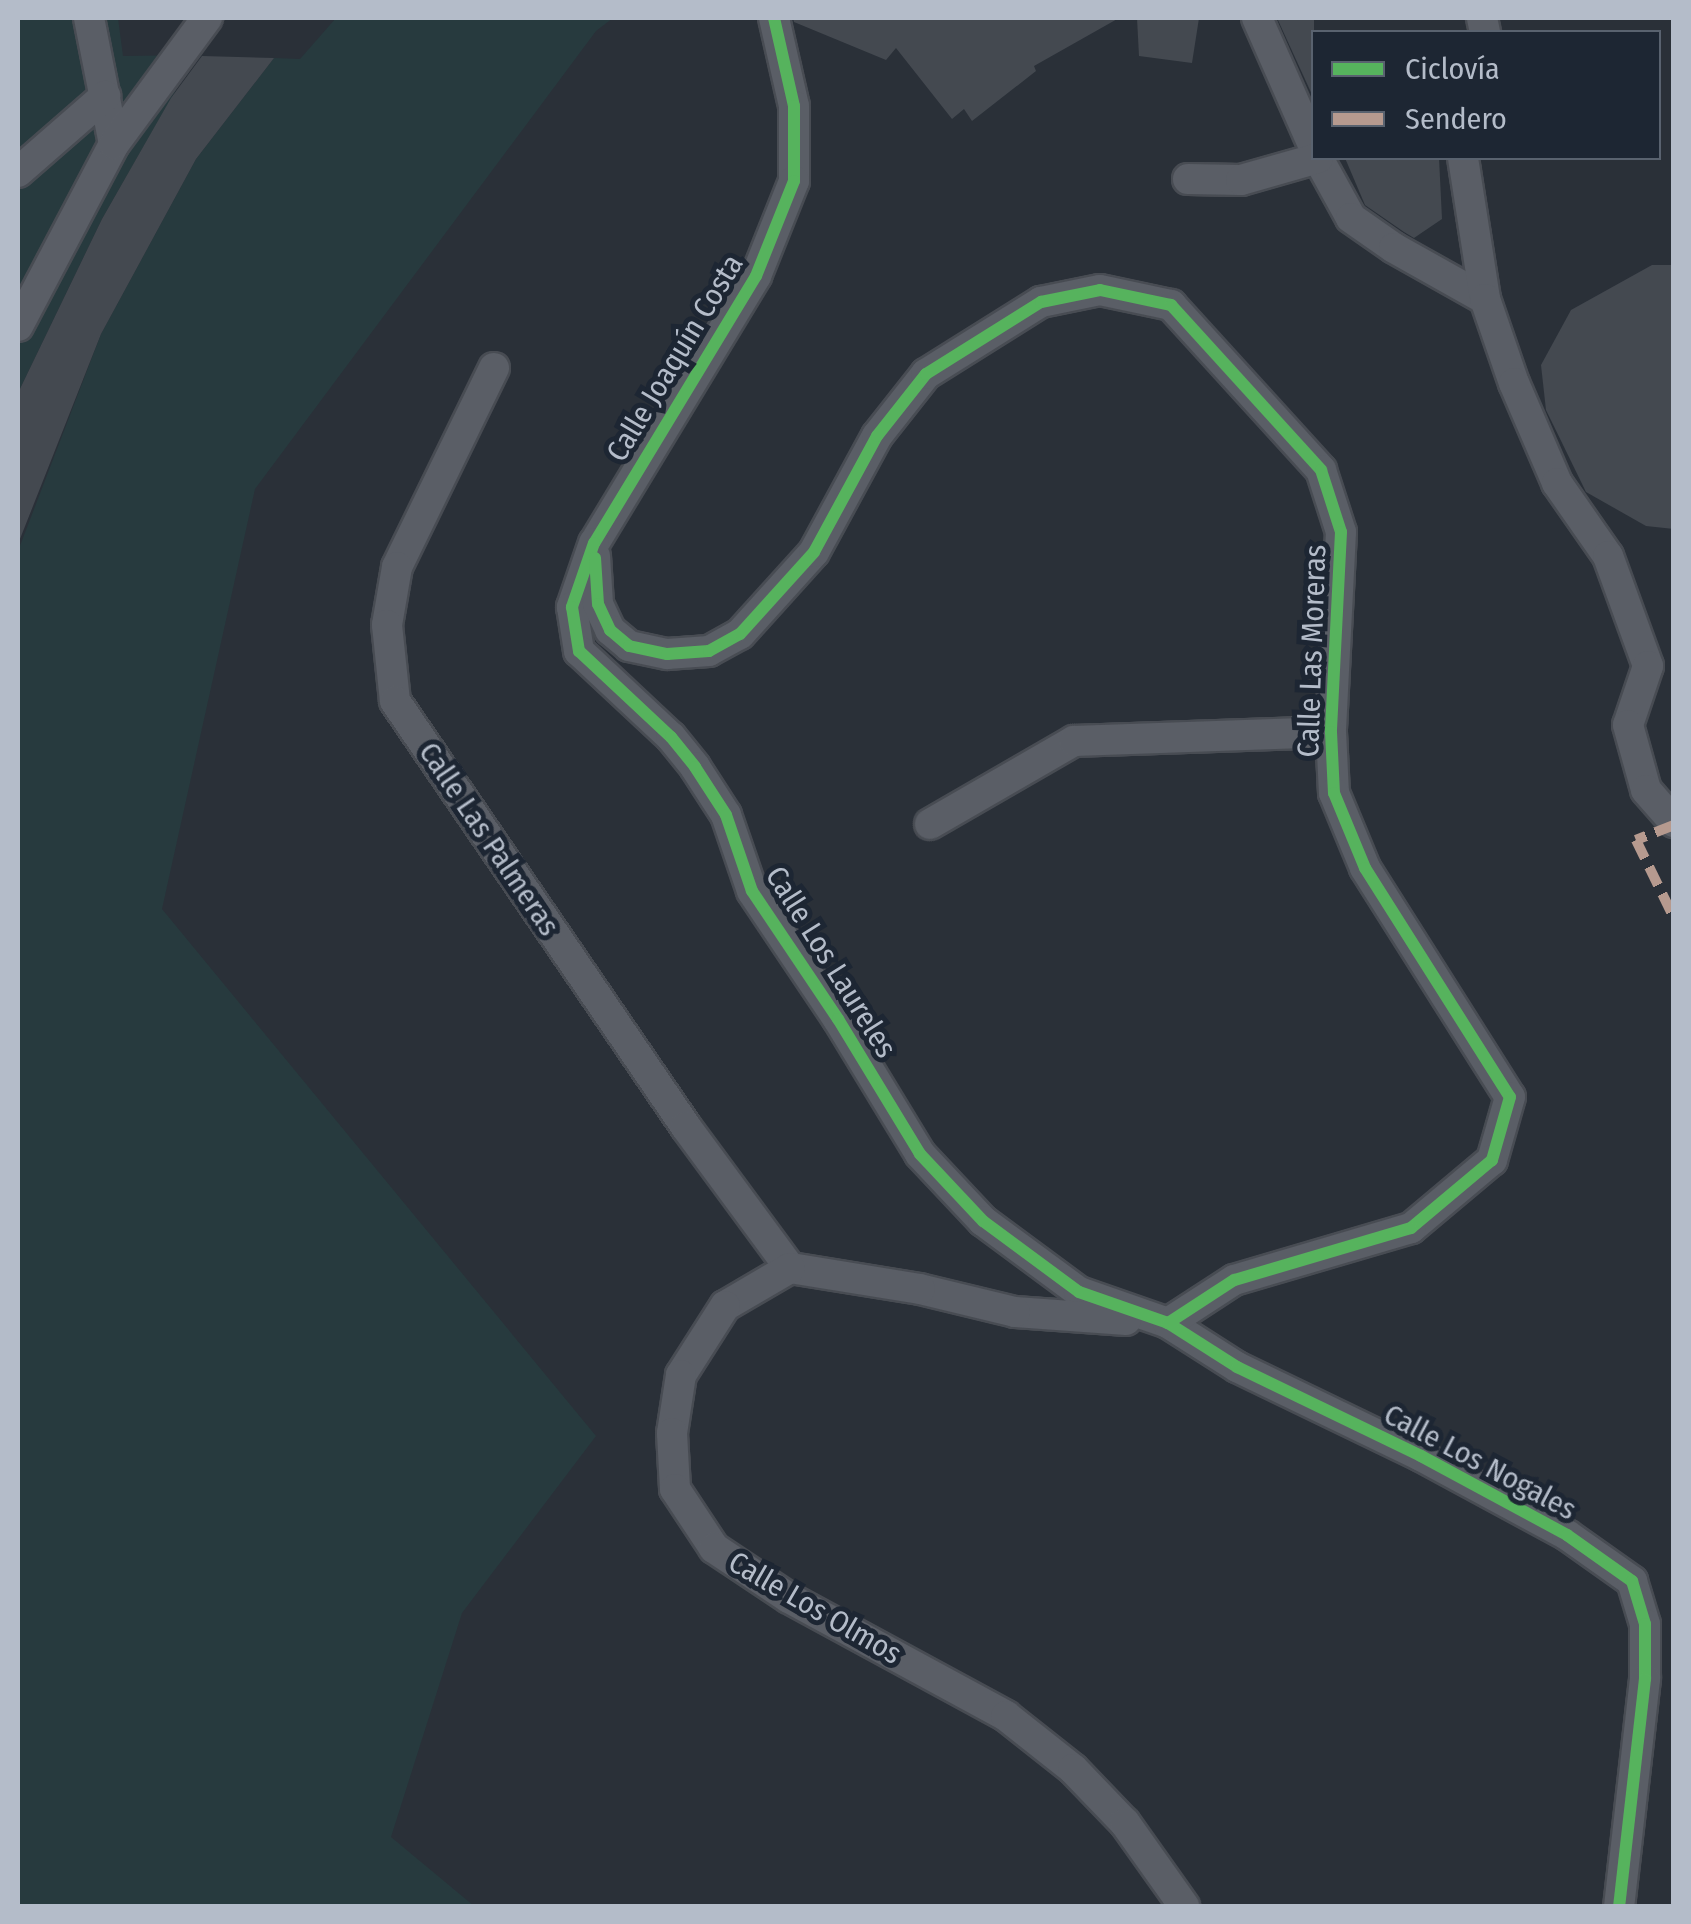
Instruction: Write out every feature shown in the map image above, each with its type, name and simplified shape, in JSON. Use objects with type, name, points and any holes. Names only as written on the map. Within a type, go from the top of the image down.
[{"type":"street","points":[[89,18],[114,144]]},
{"type":"street","points":[[18,326],[114,144],[207,18]]},
{"type":"street","name":"Calle Joaquín Costa","points":[[594,543],[756,276],[794,181],[794,106],[774,18]]},
{"type":"street","points":[[1257,18],[1311,140]]},
{"type":"street","points":[[18,172],[105,96]]},
{"type":"street","points":[[1188,180],[1241,180],[1311,160]]},
{"type":"street","points":[[1319,160],[1352,218],[1394,248],[1486,299]]},
{"type":"street","points":[[1463,160],[1486,299],[1514,383],[1557,483],[1608,556],[1661,666],[1628,725],[1646,790],[1674,822]]},
{"type":"street","name":"Calle Las Moreras","points":[[594,543],[598,604],[610,630],[629,646],[666,654],[709,651],[740,634],[814,552],[877,436],[926,374],[1041,302],[1100,290],[1171,305],[1320,470],[1340,532],[1331,732],[1334,793],[1365,868],[1510,1096],[1492,1160],[1412,1228],[1234,1280],[1168,1324]]},
{"type":"street","name":"Calle Las Palmeras","points":[[494,368],[397,567],[387,625],[395,701],[686,1127],[790,1268]]},
{"type":"street","name":"Calle Los Laureles","points":[[594,543],[572,607],[579,651],[671,737],[695,767],[726,815],[752,891],[838,1018],[920,1154],[983,1221],[1080,1292],[1168,1324]]},
{"type":"street","name":"Calle Las Moreras","points":[[930,824],[1074,742],[1331,732]]},
{"type":"street","points":[[790,1268],[920,1289],[1016,1312],[1168,1324]]},
{"type":"street","name":"Calle Los Olmos","points":[[790,1268],[725,1306],[681,1375],[672,1433],[675,1489],[714,1548],[789,1598],[1006,1716],[1073,1769],[1125,1823],[1184,1906]]},
{"type":"street","name":"Calle Los Nogales","points":[[1168,1324],[1237,1367],[1421,1456],[1567,1535],[1632,1581],[1645,1624],[1645,1679],[1619,1906]]},
{"type":"green space","points":[[18,18],[118,18],[123,56],[196,55],[102,219],[18,393]]},
{"type":"green space","points":[[336,18],[613,18],[596,31],[255,489],[162,909],[596,1436],[462,1613],[391,1837],[474,1906],[18,1906],[18,551],[101,334],[196,159],[274,58],[300,59]]},
{"type":"building","points":[[793,18],[1119,18],[1034,66],[1036,71],[972,121],[964,109],[952,119],[896,48],[886,60],[794,22]]},
{"type":"building","points":[[1137,18],[1199,18],[1192,63],[1139,56]]},
{"type":"building","points":[[1277,18],[1314,18],[1311,92]]},
{"type":"building","points":[[202,56],[274,58],[196,159],[101,334],[18,544],[18,393],[102,219],[171,98]]},
{"type":"building","points":[[1346,160],[1439,160],[1442,219],[1414,238],[1365,205]]},
{"type":"building","points":[[1652,265],[1674,265],[1674,529],[1646,526],[1586,492],[1546,410],[1541,365],[1571,310]]},
{"type":"marked path","points":[[1674,825],[1636,840],[1674,918]]},
{"type":"cycle path","points":[[774,18],[794,106],[794,181],[756,276],[594,543],[572,607],[579,651],[671,737],[695,767],[726,815],[752,891],[838,1019],[920,1154],[983,1221],[1079,1292],[1168,1323],[1237,1367],[1421,1456],[1567,1535],[1632,1581],[1645,1624],[1645,1679],[1619,1906]]},
{"type":"cycle path","points":[[595,558],[598,604],[610,630],[629,646],[667,654],[709,651],[740,634],[814,552],[877,436],[926,374],[1041,302],[1100,290],[1171,305],[1321,470],[1341,532],[1331,732],[1334,793],[1365,868],[1510,1097],[1492,1160],[1411,1228],[1234,1280],[1168,1323]]}]
